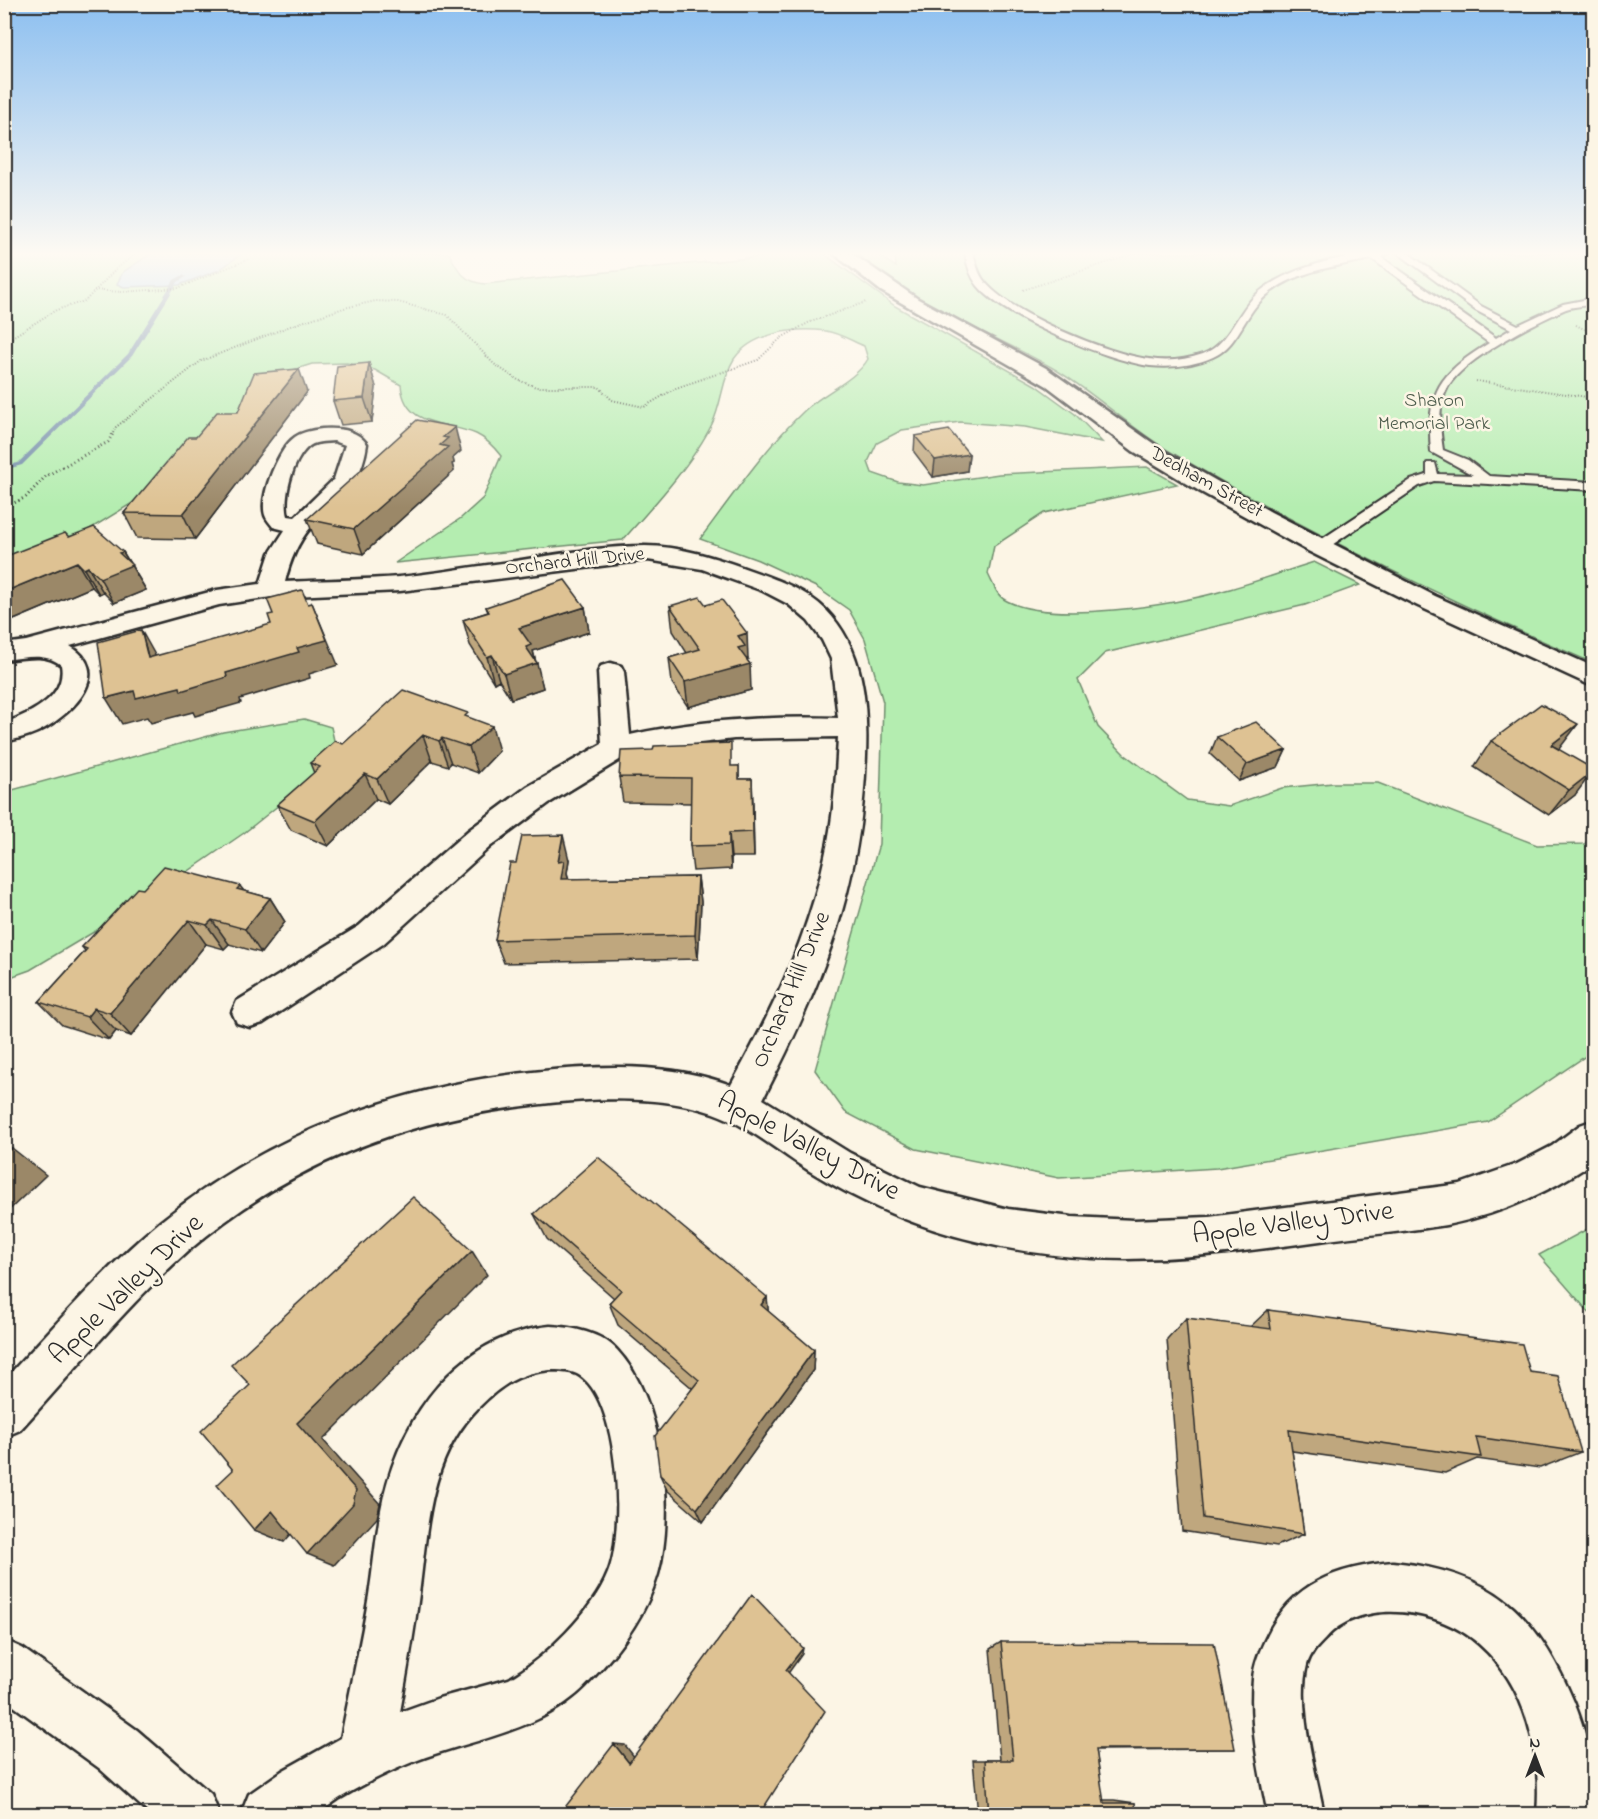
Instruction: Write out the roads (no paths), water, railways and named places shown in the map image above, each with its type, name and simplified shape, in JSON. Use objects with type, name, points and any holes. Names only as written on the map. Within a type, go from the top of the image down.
[{"type":"street","name":"Dedham Street","points":[[977,338],[1053,381],[1117,431],[1156,456],[1392,584],[1593,678]]},
{"type":"street","points":[[270,590],[278,555],[300,525]]},
{"type":"street","name":"Orchard Hill Drive","points":[[16,650],[196,603],[270,590],[400,584],[624,554],[648,554],[707,564],[772,586],[797,599],[817,616],[834,638],[843,659],[851,698],[853,728],[848,814],[831,898],[792,1000],[740,1106]]},
{"type":"street","name":"Orchard Hill Drive","points":[[4,733],[32,723],[68,698],[77,684],[79,672],[74,661],[63,653],[16,650]]},
{"type":"street","points":[[611,672],[617,748]]},
{"type":"street","points":[[250,1012],[371,935],[480,838],[538,795],[617,748],[670,737],[732,729],[798,726],[853,728]]},
{"type":"street","name":"Apple Valley Drive","points":[[4,1414],[102,1308],[175,1237],[258,1176],[339,1136],[416,1107],[454,1097],[561,1085],[651,1087],[704,1093],[740,1106],[849,1173],[920,1206],[1000,1226],[1087,1240],[1166,1240],[1462,1202],[1549,1168],[1593,1138]]},
{"type":"street","points":[[269,1815],[285,1801],[365,1757],[413,1734],[523,1700],[549,1682],[578,1657],[618,1604],[632,1577],[638,1556],[641,1514],[635,1447],[616,1384],[600,1364],[585,1354],[561,1348],[530,1348],[502,1359],[479,1375],[441,1417],[423,1449],[404,1507],[393,1604],[365,1757]]},
{"type":"street","points":[[1296,1815],[1287,1770],[1282,1723],[1280,1691],[1282,1662],[1295,1632],[1320,1607],[1348,1593],[1378,1586],[1406,1587],[1439,1596],[1477,1611],[1524,1657],[1541,1686],[1560,1745],[1568,1785],[1564,1815]]},
{"type":"street","points":[[4,1666],[118,1749],[191,1815]]},
{"type":"lane","points":[[1074,338],[1103,351],[1147,361],[1180,362],[1209,355],[1227,344],[1231,338]]},
{"type":"lane","points":[[1488,338],[1497,344]]},
{"type":"lane","points":[[1433,477],[1430,463],[1437,452],[1433,423],[1437,398],[1449,375],[1506,338]]},
{"type":"lane","points":[[1437,452],[1464,464],[1486,479]]},
{"type":"lane","points":[[1321,546],[1415,483],[1433,477],[1593,486]]},
{"type":"waterway","points":[[4,468],[20,464],[130,355],[141,338]]},
{"type":"park label","name":"Sharon Memorial Park","points":[[1434,412]]}]
